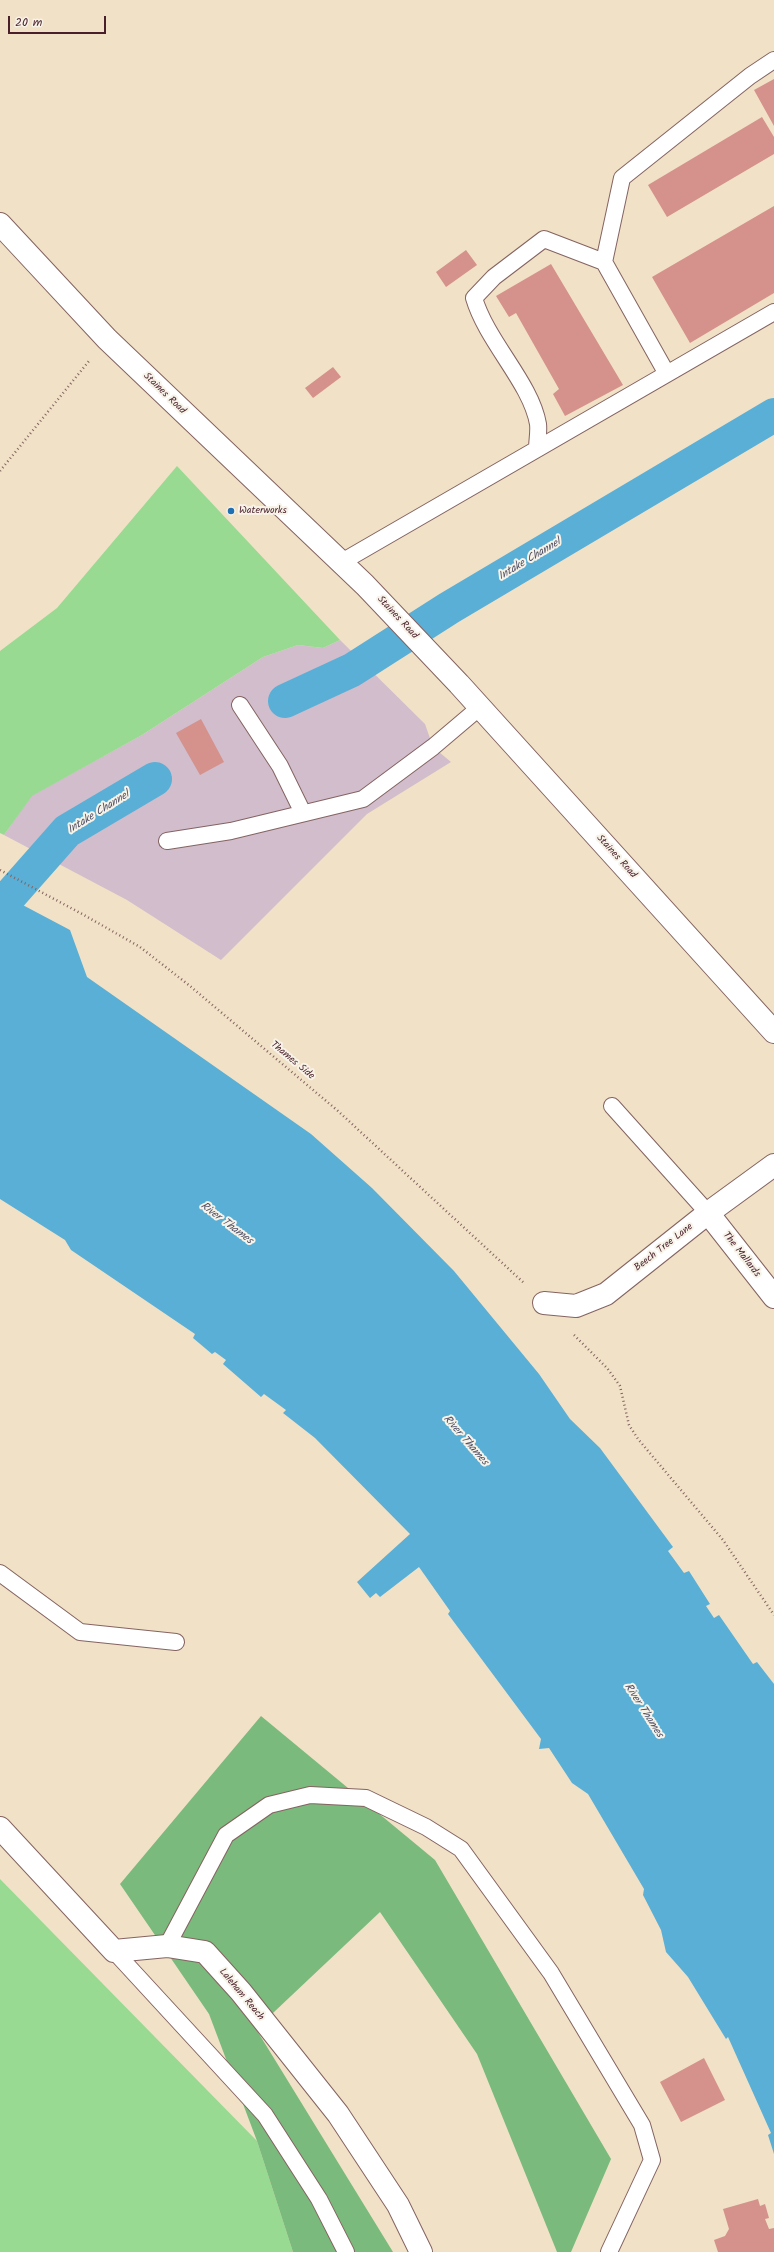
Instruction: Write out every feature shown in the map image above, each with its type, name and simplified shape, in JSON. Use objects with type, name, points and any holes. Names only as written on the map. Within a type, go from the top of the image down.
[{"type":"main road","name":"Staines Road","points":[[0,224],[107,339],[340,563],[365,585],[459,684],[479,708],[774,1032]]},
{"type":"main road","name":"Beech Tree Lane","points":[[544,1303],[576,1306],[606,1294],[708,1213],[774,1165]]},
{"type":"main road","name":"The Mallards","points":[[708,1213],[774,1297]]},
{"type":"main road","points":[[0,1828],[114,1951]]},
{"type":"main road","name":"Laleham Reach","points":[[114,1951],[167,1946],[204,1952],[241,1992],[338,2114],[398,2205],[422,2252]]},
{"type":"lane","points":[[604,262],[622,178],[750,76],[774,60]]},
{"type":"lane","points":[[537,449],[538,425],[530,399],[480,317],[474,298],[494,277],[544,240],[604,262],[667,374]]},
{"type":"lane","points":[[340,563],[774,312]]},
{"type":"lane","points":[[240,705],[280,766],[303,813]]},
{"type":"lane","points":[[167,840],[231,831],[363,799],[433,747],[479,708]]},
{"type":"lane","points":[[612,1106],[708,1213]]},
{"type":"lane","points":[[0,1573],[80,1632],[176,1642]]},
{"type":"lane","points":[[167,1946],[226,1835],[269,1805],[310,1795],[366,1798],[426,1827],[461,1849],[551,1973],[642,2124],[652,2160],[609,2252]]},
{"type":"lane","points":[[114,1951],[144,1981],[265,2115],[319,2199],[346,2252]]},
{"type":"path","points":[[0,471],[107,339]]},
{"type":"path","name":"Thames Side","points":[[0,870],[140,947],[178,976],[338,1111],[544,1303],[607,1368],[620,1386],[629,1425],[638,1439],[723,1540],[774,1615]]},
{"type":"shaded area","points":[[340,640],[425,724],[433,747],[451,762],[367,814],[221,960],[127,900],[4,835],[31,796],[142,735],[263,657],[298,645],[323,648]]},
{"type":"green space","points":[[177,466],[340,640],[323,648],[298,645],[263,657],[142,735],[32,796],[4,835],[0,833],[0,651],[57,608]]},
{"type":"green space","points":[[261,1716],[435,1860],[611,2159],[571,2252],[557,2252],[477,2054],[380,1912],[256,2029],[393,2252],[293,2252],[257,2141],[209,2014],[120,1884]]},
{"type":"green space","points":[[0,1879],[257,2141],[293,2252],[0,2252]]},
{"type":"water","name":"River Thames","points":[[0,893],[70,930],[87,977],[311,1134],[372,1188],[454,1271],[539,1374],[570,1419],[600,1448],[673,1547],[668,1551],[684,1573],[689,1571],[710,1604],[706,1606],[714,1618],[719,1615],[753,1664],[757,1662],[774,1684],[774,2154],[768,2135],[771,2133],[728,2037],[726,2039],[688,1977],[666,1952],[661,1930],[643,1895],[644,1889],[588,1794],[572,1783],[549,1748],[539,1749],[541,1739],[448,1614],[450,1611],[419,1567],[380,1597],[376,1593],[370,1598],[357,1582],[410,1534],[315,1438],[283,1413],[286,1410],[264,1394],[261,1397],[223,1364],[226,1360],[215,1352],[212,1354],[193,1338],[195,1334],[71,1250],[65,1240],[0,1199]]},
{"type":"building","points":[[774,79],[774,126],[754,90]]},
{"type":"building","points":[[762,117],[774,137],[774,154],[667,217],[648,185]]},
{"type":"building","points":[[774,206],[774,293],[690,343],[652,277]]},
{"type":"building","points":[[466,250],[477,265],[446,287],[436,272]]},
{"type":"building","points":[[551,264],[623,385],[565,416],[553,394],[559,389],[516,313],[509,317],[496,296]]},
{"type":"building","points":[[333,367],[341,377],[313,398],[305,388]]},
{"type":"building","points":[[201,719],[224,762],[200,775],[176,733]]},
{"type":"building","points":[[704,2058],[725,2100],[681,2122],[660,2082]]},
{"type":"building","points":[[758,2199],[760,2206],[765,2204],[769,2218],[765,2219],[769,2229],[774,2228],[774,2252],[718,2252],[714,2240],[725,2236],[729,2229],[723,2209]]},
{"type":"waterway","name":"Intake Channel","points":[[285,701],[352,670],[449,608],[774,415]]},
{"type":"waterway","name":"Intake Channel","points":[[0,907],[67,831],[155,779]]},
{"type":"place","name":"Waterworks","points":[[231,511]]}]
